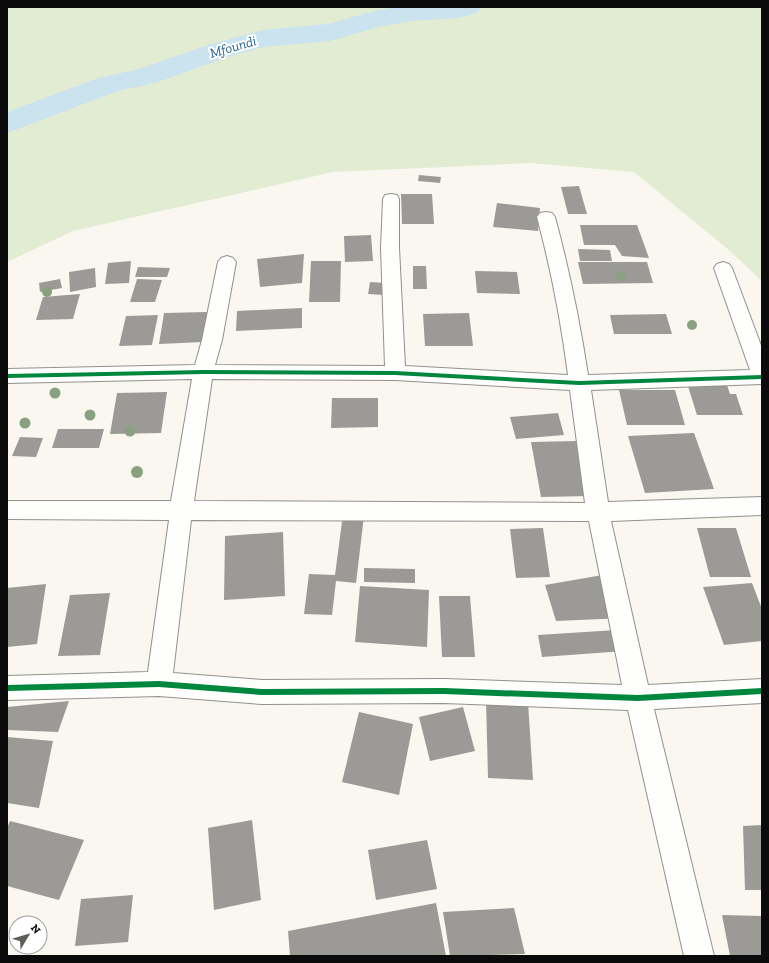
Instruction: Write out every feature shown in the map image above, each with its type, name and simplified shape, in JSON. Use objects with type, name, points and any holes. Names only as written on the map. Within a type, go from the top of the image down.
[{"type":"street","points":[[392,199],[390,248],[395,373]]},
{"type":"street","points":[[546,217],[559,266],[571,324],[598,512],[638,698],[700,956]]},
{"type":"street","points":[[159,684],[181,511],[203,372],[212,340],[227,262]]},
{"type":"street","points":[[7,376],[203,372],[395,373],[579,383],[762,376],[723,268]]},
{"type":"street","points":[[7,510],[598,512],[762,506]]},
{"type":"street","points":[[7,688],[159,684],[262,692],[444,691],[638,698],[762,691]]},
{"type":"green space","points":[[7,7],[762,7],[762,281],[729,250],[634,172],[531,163],[333,172],[73,231],[7,262]]},
{"type":"building","points":[[419,175],[441,177],[440,183],[418,181]]},
{"type":"building","points":[[579,186],[587,214],[568,214],[561,187]]},
{"type":"building","points":[[401,194],[432,194],[434,224],[402,224]]},
{"type":"building","points":[[497,203],[540,208],[538,231],[493,227]]},
{"type":"building","points":[[580,225],[637,225],[649,258],[622,256],[615,245],[584,245]]},
{"type":"building","points":[[371,235],[373,261],[345,262],[344,236]]},
{"type":"building","points":[[578,249],[610,250],[612,261],[580,261]]},
{"type":"building","points":[[304,254],[302,283],[260,287],[257,259]]},
{"type":"building","points":[[131,261],[129,283],[105,284],[108,263]]},
{"type":"building","points":[[311,261],[341,261],[340,302],[309,302]]},
{"type":"building","points":[[578,262],[647,262],[653,283],[583,284]]},
{"type":"building","points":[[413,266],[426,266],[427,289],[413,289]]},
{"type":"building","points":[[138,267],[170,268],[167,277],[135,277]]},
{"type":"building","points":[[95,268],[96,287],[70,292],[69,272]]},
{"type":"building","points":[[475,271],[517,272],[520,294],[477,293]]},
{"type":"building","points":[[60,279],[62,288],[40,292],[39,283]]},
{"type":"building","points":[[137,279],[162,280],[155,302],[130,302]]},
{"type":"building","points":[[370,282],[385,283],[384,295],[368,294]]},
{"type":"building","points":[[80,294],[73,319],[36,320],[43,297]]},
{"type":"building","points":[[302,308],[302,328],[236,331],[237,311]]},
{"type":"building","points":[[207,312],[203,342],[159,344],[164,313]]},
{"type":"building","points":[[469,313],[473,346],[425,346],[423,314]]},
{"type":"building","points":[[666,314],[672,334],[614,334],[610,315]]},
{"type":"building","points":[[158,315],[152,345],[119,346],[126,316]]},
{"type":"building","points":[[726,382],[730,394],[736,394],[743,415],[697,415],[687,383]]},
{"type":"building","points":[[619,390],[675,390],[685,425],[627,425]]},
{"type":"building","points":[[167,392],[161,433],[110,434],[117,393]]},
{"type":"building","points":[[332,398],[378,398],[378,427],[331,428]]},
{"type":"building","points":[[558,413],[564,435],[516,439],[510,417]]},
{"type":"building","points":[[58,429],[104,429],[99,448],[52,448]]},
{"type":"building","points":[[694,433],[714,489],[645,493],[628,436]]},
{"type":"building","points":[[20,437],[43,438],[36,457],[12,456]]},
{"type":"building","points":[[577,441],[590,496],[541,497],[531,442]]},
{"type":"building","points":[[343,514],[364,516],[356,583],[336,581],[332,615],[304,614],[309,574],[335,575]]},
{"type":"building","points":[[543,528],[550,577],[516,578],[510,529]]},
{"type":"building","points":[[697,528],[736,528],[751,577],[710,577]]},
{"type":"building","points":[[283,532],[285,596],[224,600],[225,536]]},
{"type":"building","points":[[364,568],[415,569],[415,583],[364,582]]},
{"type":"building","points":[[614,573],[625,618],[556,621],[545,585]]},
{"type":"building","points":[[752,583],[762,609],[762,641],[724,645],[703,587]]},
{"type":"building","points":[[46,584],[37,644],[7,647],[7,588]]},
{"type":"building","points":[[360,586],[429,590],[427,647],[355,642]]},
{"type":"building","points":[[110,593],[100,655],[58,656],[70,595]]},
{"type":"building","points":[[439,596],[470,596],[475,657],[442,657]]},
{"type":"building","points":[[632,629],[638,650],[542,657],[538,635]]},
{"type":"building","points":[[486,700],[528,702],[533,780],[488,778]]},
{"type":"building","points":[[69,701],[58,732],[7,730],[7,707]]},
{"type":"building","points":[[463,707],[475,751],[430,761],[419,717]]},
{"type":"building","points":[[359,712],[413,724],[399,795],[342,782]]},
{"type":"building","points":[[7,737],[53,741],[39,808],[7,803]]},
{"type":"building","points":[[252,820],[261,900],[214,910],[208,828]]},
{"type":"building","points":[[10,821],[84,840],[59,900],[7,886],[7,828]]},
{"type":"building","points":[[762,825],[762,890],[745,890],[743,826]]},
{"type":"building","points":[[427,840],[437,889],[376,900],[368,850]]},
{"type":"building","points":[[133,895],[128,942],[75,946],[81,899]]},
{"type":"building","points":[[436,903],[446,956],[290,956],[288,931]]},
{"type":"building","points":[[514,908],[525,954],[450,956],[443,912]]},
{"type":"building","points":[[722,915],[762,916],[762,956],[730,956]]},
{"type":"waterway","name":"Mfoundi","points":[[7,123],[109,84],[147,76],[218,51],[263,39],[330,32],[374,19],[411,13],[458,10],[467,7]]},
{"type":"cycle path","points":[[7,376],[203,372],[395,373],[579,383],[762,377]]},
{"type":"cycle path","points":[[7,688],[159,684],[262,692],[444,691],[638,698],[762,691]]}]
